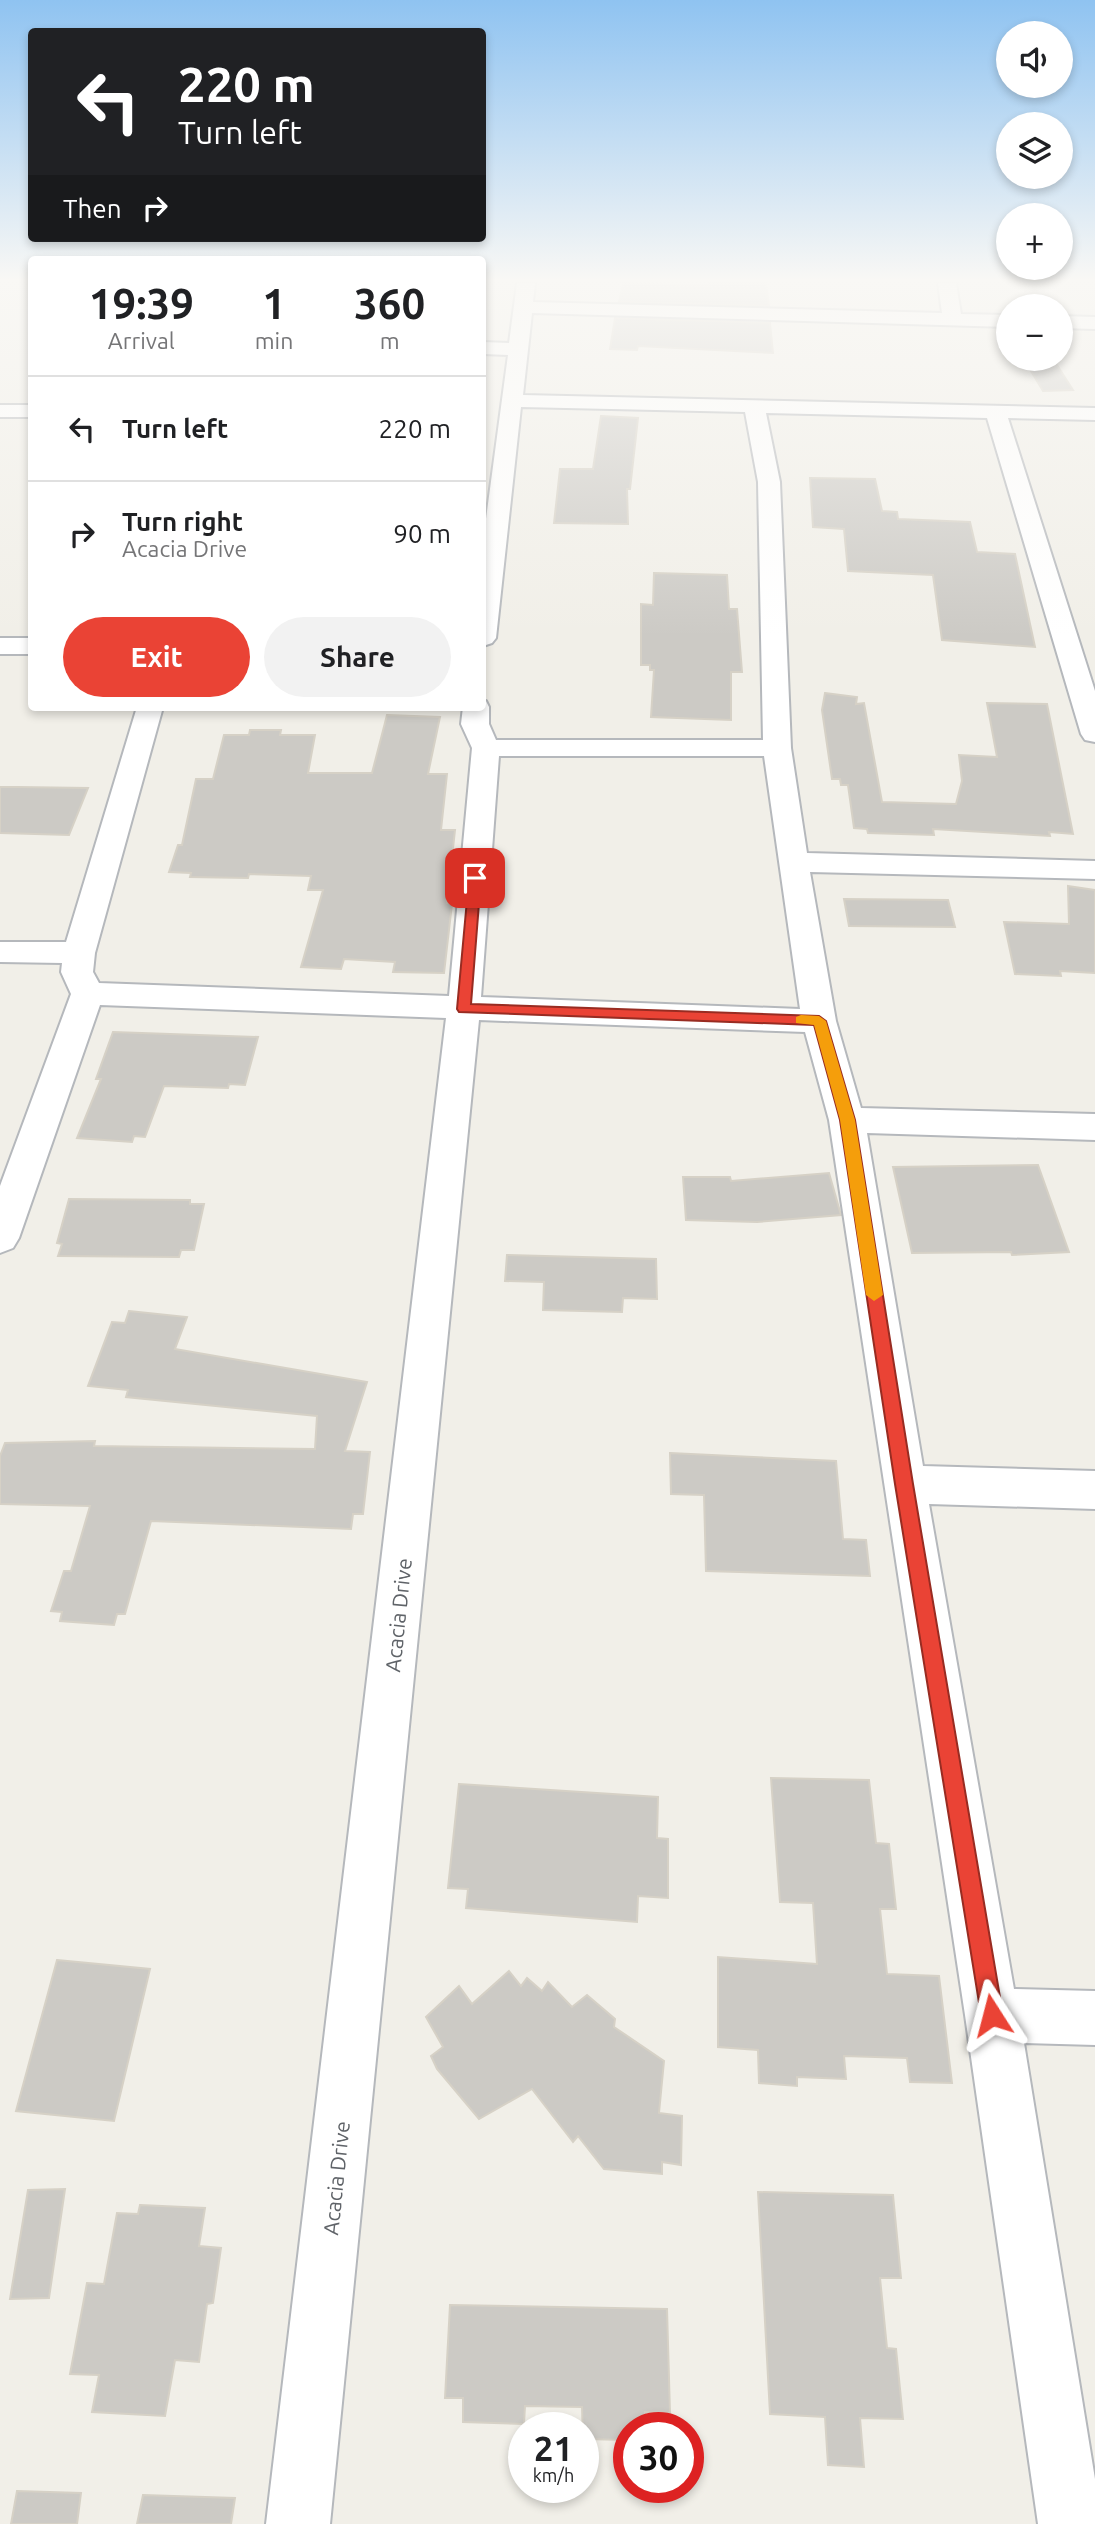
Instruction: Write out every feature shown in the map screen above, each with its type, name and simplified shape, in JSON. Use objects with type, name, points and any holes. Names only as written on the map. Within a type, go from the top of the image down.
[{"type":"street","points":[[486,612],[510,401],[1095,414]]},
{"type":"street","points":[[754,405],[769,482],[776,748],[793,862],[819,1021],[847,1120],[992,2015],[1070,2524]]},
{"type":"street","points":[[0,411],[28,411]]},
{"type":"street","points":[[996,413],[1095,734]]},
{"type":"street","points":[[0,646],[28,646]]},
{"type":"street","points":[[0,1238],[87,994],[77,972],[79,953],[149,711]]},
{"type":"street","points":[[481,727],[776,748]]},
{"type":"street","name":"Acacia Drive","points":[[298,2524],[464,1009],[481,727]]},
{"type":"street","points":[[793,862],[1095,870]]},
{"type":"street","points":[[0,952],[79,953]]},
{"type":"street","points":[[87,994],[819,1021]]},
{"type":"street","points":[[847,1120],[1095,1127]]},
{"type":"street","points":[[904,1484],[1095,1490]]},
{"type":"street","points":[[992,2015],[1095,2018]]},
{"type":"building","points":[[601,416],[638,418],[630,489],[627,489],[628,524],[554,523],[560,469],[593,469]]},
{"type":"building","points":[[810,478],[875,479],[882,511],[897,512],[898,519],[970,522],[977,552],[1015,554],[1035,647],[942,640],[933,575],[848,571],[844,529],[813,527]]},
{"type":"building","points":[[654,573],[727,575],[729,609],[737,609],[742,672],[731,672],[731,720],[651,717],[654,670],[650,670],[650,665],[641,665],[641,604],[653,605]]},
{"type":"building","points":[[825,693],[857,697],[856,704],[864,703],[882,802],[956,804],[962,781],[959,755],[997,757],[987,703],[1047,704],[1073,834],[1049,832],[1050,836],[933,829],[934,835],[868,833],[867,829],[854,828],[848,785],[841,785],[840,779],[832,779],[822,710]]},
{"type":"building","points":[[387,715],[440,717],[428,774],[447,774],[441,830],[455,830],[447,903],[452,904],[444,973],[393,972],[395,962],[344,959],[341,969],[301,967],[323,890],[308,890],[311,876],[249,874],[248,878],[190,877],[191,873],[169,872],[178,845],[182,845],[196,779],[213,779],[224,735],[249,735],[250,730],[281,730],[280,735],[315,735],[308,773],[372,773]]},
{"type":"building","points":[[0,787],[88,788],[69,835],[0,833]]},
{"type":"building","points":[[1068,886],[1095,890],[1095,973],[1060,971],[1061,976],[1015,974],[1004,922],[1069,924]]},
{"type":"building","points":[[844,899],[948,900],[955,927],[849,926]]},
{"type":"building","points":[[113,1032],[258,1037],[245,1085],[229,1084],[228,1088],[164,1086],[145,1137],[134,1136],[132,1142],[77,1138],[101,1079],[96,1079]]},
{"type":"building","points":[[1038,1165],[1069,1252],[1012,1255],[1011,1252],[912,1253],[893,1167]]},
{"type":"building","points":[[829,1173],[841,1215],[757,1222],[686,1220],[683,1177],[730,1177],[731,1181]]},
{"type":"building","points":[[69,1199],[190,1200],[190,1204],[204,1204],[194,1250],[181,1250],[179,1257],[58,1256],[62,1244],[57,1243]]},
{"type":"building","points":[[507,1255],[656,1259],[657,1299],[623,1298],[622,1312],[543,1310],[544,1282],[505,1281]]},
{"type":"building","points":[[129,1311],[187,1317],[175,1349],[367,1382],[345,1451],[370,1452],[363,1514],[353,1514],[351,1529],[151,1521],[125,1614],[117,1614],[114,1625],[60,1621],[62,1612],[51,1611],[64,1571],[71,1571],[90,1506],[0,1504],[0,1456],[5,1443],[95,1441],[94,1446],[315,1449],[317,1416],[126,1397],[128,1390],[88,1386],[112,1322],[125,1323]]},
{"type":"building","points":[[670,1453],[836,1461],[843,1539],[866,1540],[870,1576],[706,1571],[704,1495],[671,1494]]},
{"type":"building","points":[[771,1778],[869,1780],[876,1843],[889,1844],[896,1909],[880,1909],[887,1974],[939,1976],[952,2083],[910,2082],[907,2058],[844,2056],[846,2079],[797,2077],[797,2086],[759,2083],[758,2050],[718,2047],[718,1957],[817,1964],[813,1903],[780,1902]]},
{"type":"building","points":[[459,1784],[658,1797],[657,1838],[668,1839],[668,1898],[638,1896],[637,1922],[466,1908],[468,1889],[448,1888]]},
{"type":"building","points":[[57,1960],[150,1969],[114,2121],[16,2111]]},
{"type":"building","points":[[509,1971],[521,1986],[527,1978],[542,1991],[548,1982],[572,2007],[587,1995],[615,2019],[614,2027],[664,2061],[659,2113],[682,2116],[681,2165],[662,2162],[662,2174],[604,2169],[578,2136],[573,2142],[532,2089],[479,2119],[437,2069],[431,2056],[443,2047],[426,2017],[459,1986],[472,2004]]},
{"type":"building","points":[[65,2189],[49,2298],[10,2299],[28,2190]]},
{"type":"building","points":[[758,2192],[893,2195],[901,2278],[880,2278],[887,2348],[896,2349],[903,2419],[860,2418],[864,2467],[828,2465],[825,2417],[770,2414]]},
{"type":"building","points":[[140,2205],[205,2208],[199,2246],[221,2248],[213,2303],[207,2304],[199,2362],[175,2360],[165,2416],[92,2412],[99,2375],[70,2374],[87,2283],[104,2284],[117,2213],[138,2214]]},
{"type":"building","points":[[450,2305],[667,2309],[670,2412],[613,2412],[613,2440],[599,2439],[599,2412],[582,2412],[582,2407],[525,2406],[525,2412],[508,2412],[508,2423],[463,2422],[463,2398],[445,2398]]},
{"type":"building","points":[[17,2491],[81,2493],[77,2524],[11,2524]]},
{"type":"building","points":[[143,2495],[235,2498],[231,2524],[137,2524]]},
{"type":"slow traffic","points":[[801,1020],[819,1021],[847,1120],[874,1295]]},
{"type":"route","points":[[475,878],[464,1009],[819,1021],[847,1120],[992,2015]]}]
